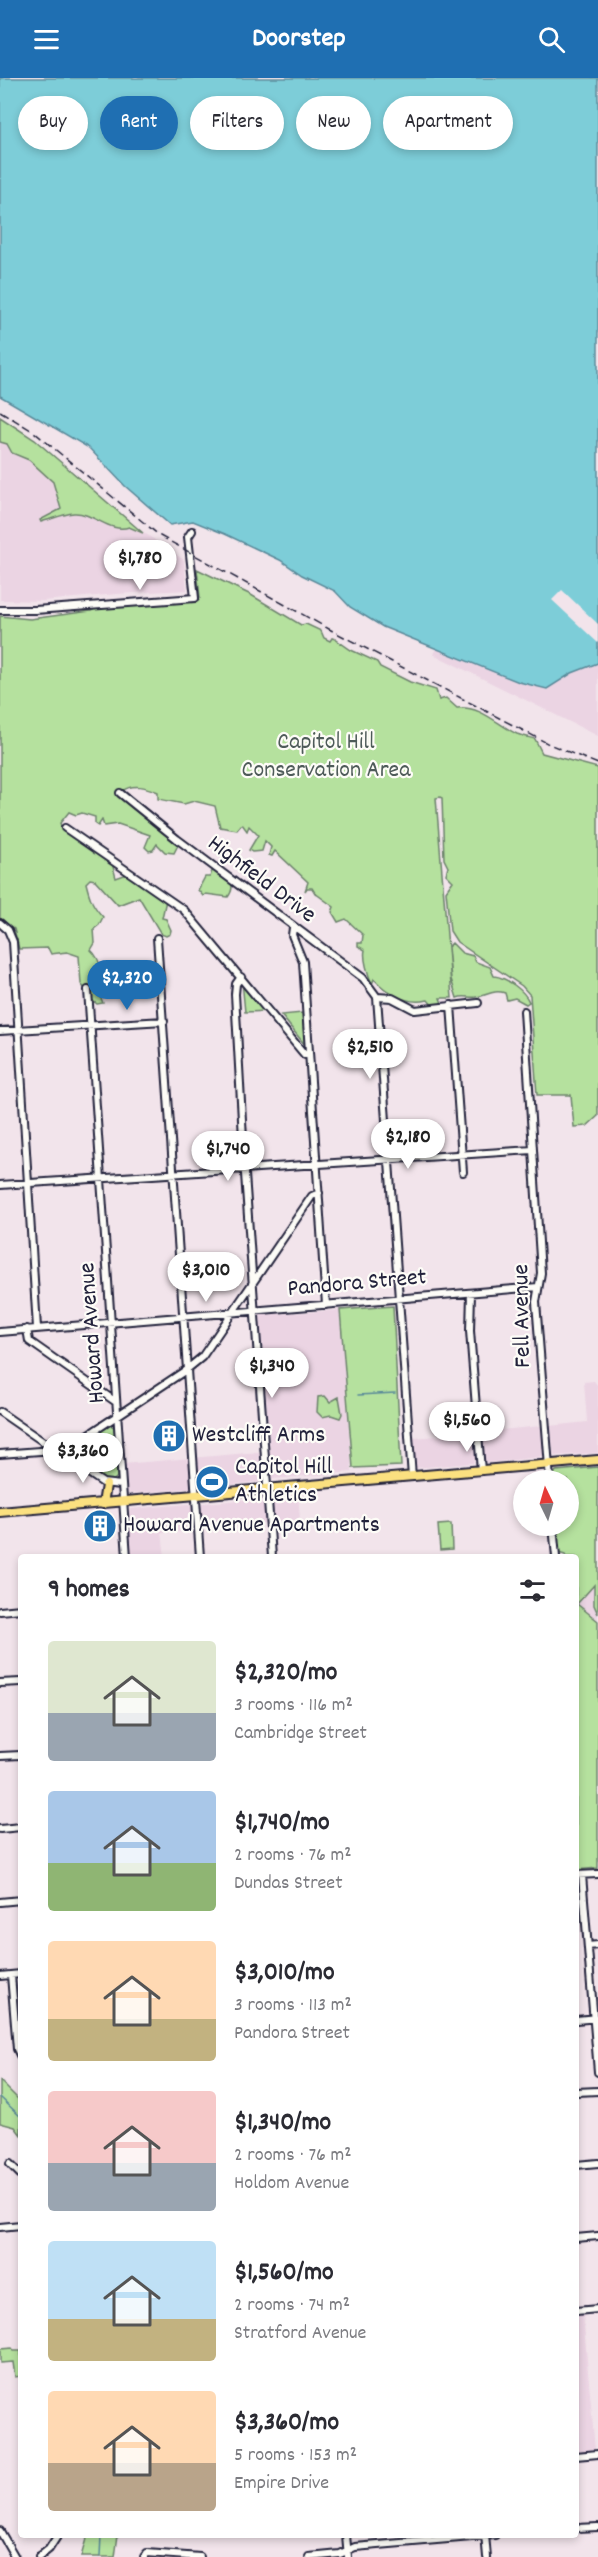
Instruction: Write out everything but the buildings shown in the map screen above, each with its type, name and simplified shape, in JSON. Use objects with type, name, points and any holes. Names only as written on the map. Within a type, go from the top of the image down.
[{"type":"main road","points":[[0,1512],[598,1460]]},
{"type":"main road","points":[[103,1504],[106,1485]]},
{"type":"street","points":[[0,610],[88,607],[195,598],[188,537],[192,531]]},
{"type":"street","name":"Highfield Drive","points":[[120,793],[293,928],[363,978],[377,998]]},
{"type":"street","points":[[65,828],[184,910],[305,1055],[309,1055]]},
{"type":"street","points":[[0,923],[8,930],[12,939],[37,1328]]},
{"type":"street","points":[[293,928],[292,935],[303,962],[326,1305]]},
{"type":"street","points":[[157,938],[200,1554]]},
{"type":"street","points":[[241,977],[236,984],[236,994],[245,1169],[273,1554]]},
{"type":"street","name":"Howard Avenue","points":[[88,990],[127,1554]]},
{"type":"street","points":[[412,1477],[377,998],[392,998],[415,1010],[478,1003]]},
{"type":"street","points":[[451,1005],[463,1172]]},
{"type":"street","name":"Fell Avenue","points":[[524,1011],[541,1273],[536,1302],[549,1470]]},
{"type":"street","points":[[0,1031],[164,1021]]},
{"type":"street","points":[[0,1185],[533,1150]]},
{"type":"street","points":[[0,1454],[67,1449],[202,1357],[310,1199],[319,1193]]},
{"type":"street","name":"Pandora Street","points":[[0,1332],[538,1287]]},
{"type":"street","points":[[471,1293],[470,1331],[481,1471]]},
{"type":"street","points":[[27,1329],[29,1341],[116,1402]]},
{"type":"street","points":[[0,1412],[106,1485],[121,1485]]},
{"type":"street","points":[[554,1536],[556,1554]]},
{"type":"street","points":[[0,1611],[18,1609]]},
{"type":"street","points":[[0,1683],[18,1682]]},
{"type":"street","points":[[0,1756],[18,1755]]},
{"type":"street","points":[[0,1829],[18,1827]]},
{"type":"street","points":[[598,1874],[579,1875],[596,2018],[598,2072]]},
{"type":"street","points":[[0,1902],[18,1900]]},
{"type":"street","points":[[588,1946],[598,1945]]},
{"type":"street","points":[[0,1976],[18,1974]]},
{"type":"street","points":[[11,1975],[18,2051]]},
{"type":"street","points":[[579,2020],[596,2018]]},
{"type":"street","points":[[579,2092],[598,2091]]},
{"type":"street","points":[[579,2165],[598,2163]]},
{"type":"street","points":[[10,2164],[18,2172]]},
{"type":"street","points":[[0,2227],[18,2226]]},
{"type":"street","points":[[579,2238],[598,2236]]},
{"type":"street","points":[[579,2311],[598,2309]]},
{"type":"street","points":[[579,2456],[598,2454]]},
{"type":"street","points":[[579,2528],[598,2527]]},
{"type":"street","points":[[0,2531],[15,2557]]},
{"type":"street","points":[[39,2557],[56,2538]]},
{"type":"street","points":[[346,2538],[348,2554]]},
{"type":"street","points":[[309,2557],[348,2554],[355,2547],[452,2538]]},
{"type":"street","points":[[485,2538],[487,2557]]},
{"type":"street","points":[[145,2555],[200,2557]]},
{"type":"shaded area","points":[[0,423],[124,519],[184,560],[187,590],[43,601],[0,600]]},
{"type":"shaded area","points":[[469,588],[598,598],[598,736],[433,654]]},
{"type":"shaded area","points":[[340,1310],[352,1472],[272,1479],[260,1315]]},
{"type":"shaded area","points":[[594,1381],[598,1386],[598,1453],[554,1456],[549,1426],[587,1422],[584,1382]]},
{"type":"shaded area","points":[[541,1426],[544,1453],[542,1457],[487,1463],[483,1460],[480,1432]]},
{"type":"shaded area","points":[[474,1433],[476,1456],[473,1463],[416,1468],[413,1461],[413,1438]]},
{"type":"shaded area","points":[[259,1452],[261,1477],[259,1482],[130,1494],[125,1489],[123,1464]]},
{"type":"shaded area","points":[[298,1494],[300,1519],[273,1522],[273,1498]]},
{"type":"shaded area","points":[[257,1499],[264,1505],[265,1523],[201,1529],[200,1508],[203,1503]]},
{"type":"shaded area","points":[[188,1504],[192,1508],[194,1530],[162,1533],[165,1554],[129,1554],[128,1514],[130,1509]]},
{"type":"shaded area","points":[[598,1579],[598,1621],[579,1606],[579,1602]]},
{"type":"shaded area","points":[[579,2315],[583,2315],[595,2450],[579,2452]]},
{"type":"green space","points":[[0,417],[35,440],[143,533],[129,527],[115,528],[88,516],[74,513],[41,522],[40,520],[61,509],[53,482],[29,460],[12,453],[7,444],[0,442]]},
{"type":"green space","name":"Capitol Hill Conservation Area","points":[[197,569],[251,595],[301,625],[306,624],[321,631],[324,638],[330,641],[332,638],[335,639],[351,650],[377,662],[380,667],[410,682],[436,690],[439,700],[446,698],[457,708],[474,710],[517,734],[535,739],[542,753],[598,768],[598,1116],[587,1126],[574,1127],[571,1095],[537,1095],[530,995],[522,986],[457,942],[450,931],[446,891],[453,881],[446,874],[448,867],[444,859],[442,798],[440,797],[436,798],[452,998],[440,998],[442,1003],[433,1006],[428,1000],[405,1000],[391,994],[374,979],[372,984],[366,967],[365,950],[358,946],[358,943],[362,943],[363,935],[346,919],[338,922],[332,912],[334,907],[315,893],[312,888],[307,888],[305,891],[308,882],[275,851],[272,856],[269,855],[271,847],[265,841],[262,851],[249,850],[258,835],[249,826],[247,831],[242,824],[237,830],[220,827],[215,806],[194,801],[184,804],[158,799],[158,792],[140,787],[131,787],[122,791],[141,804],[128,801],[127,803],[161,831],[176,840],[178,845],[174,853],[165,852],[157,844],[153,850],[149,851],[145,847],[150,835],[118,824],[104,826],[102,820],[98,826],[95,824],[95,817],[82,813],[76,815],[69,812],[60,823],[63,830],[112,863],[116,878],[127,874],[166,900],[162,918],[166,919],[171,930],[170,934],[166,936],[161,934],[139,897],[118,905],[95,880],[90,879],[86,883],[90,898],[103,917],[94,929],[95,943],[91,950],[102,972],[104,985],[100,996],[103,1003],[97,1004],[92,1000],[89,987],[85,989],[81,984],[79,956],[67,952],[51,954],[48,948],[19,949],[14,929],[0,918],[0,616],[30,619],[91,611],[97,608],[200,598]]},
{"type":"green space","points":[[217,867],[230,880],[231,892],[228,897],[206,894],[203,896],[198,890],[205,877],[210,877],[212,871]]},
{"type":"green space","points":[[452,943],[462,953],[473,956],[476,962],[490,967],[494,976],[514,985],[524,993],[529,1002],[526,1004],[515,998],[507,1000],[505,993],[501,992],[457,998],[451,979],[448,947]]},
{"type":"green space","points":[[242,981],[268,1011],[245,1012]]},
{"type":"green space","points":[[302,1013],[305,1045],[281,1015]]},
{"type":"green space","points":[[393,1306],[401,1466],[353,1468],[340,1310]]},
{"type":"green space","points":[[325,1396],[330,1402],[339,1397],[342,1414],[340,1418],[331,1415],[322,1417],[317,1412],[318,1397]]},
{"type":"green space","points":[[108,1424],[114,1427],[117,1477],[112,1482],[105,1480],[70,1455],[81,1442]]},
{"type":"green space","points":[[598,1467],[598,1614],[594,1605],[594,1585],[579,1602],[579,1554],[558,1553],[556,1536],[579,1536],[579,1470],[566,1470]]},
{"type":"green space","points":[[451,1524],[452,1549],[440,1550],[438,1525]]},
{"type":"green space","points":[[579,1606],[598,1621],[598,1868],[579,1870]]},
{"type":"green space","points":[[0,2081],[18,2099],[18,2131],[15,2127],[0,2123]]},
{"type":"green space","points":[[12,2348],[13,2351],[18,2351],[18,2376],[15,2377],[13,2362],[0,2363],[0,2349]]},
{"type":"green space","points":[[86,2538],[118,2538],[115,2557],[81,2557]]},
{"type":"water","points":[[0,78],[598,78],[598,663],[572,673],[547,689],[519,682],[383,627],[350,607],[335,591],[302,575],[280,560],[193,521],[170,525],[125,486],[89,448],[0,396]]},
{"type":"pier","points":[[562,590],[598,624],[598,643],[552,600]]},
{"type":"waterway","points":[[358,1395],[395,1393]]},
{"type":"waterway","points":[[0,2097],[18,2114]]},
{"type":"waterway","points":[[100,2557],[101,2538]]},
{"type":"railway","points":[[0,411],[34,432],[160,536],[329,629],[549,744],[598,764]]},
{"type":"place","name":"Westcliff Arms","points":[[169,1436]]},
{"type":"place","name":"Capitol Hill Athletics","points":[[212,1482]]},
{"type":"place","name":"Howard Avenue Apartments","points":[[100,1526]]}]
